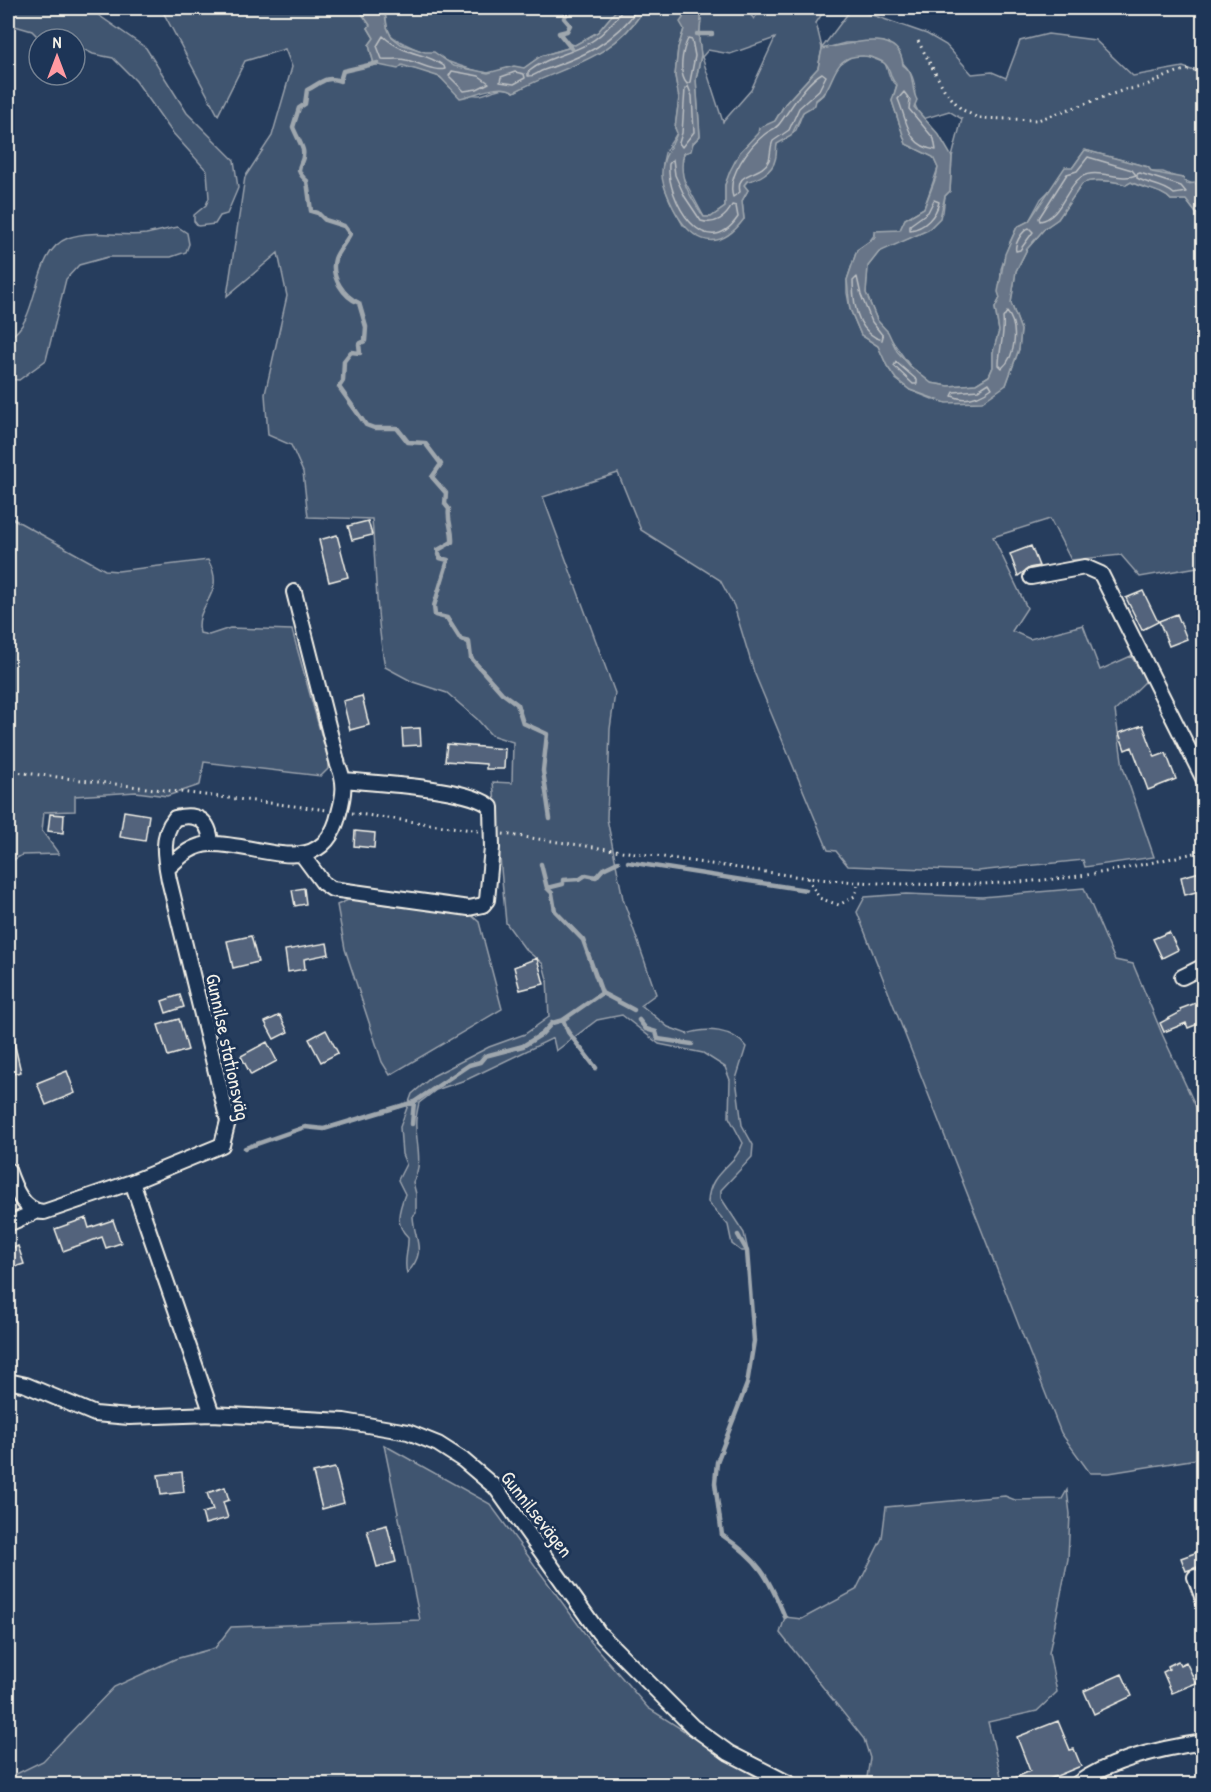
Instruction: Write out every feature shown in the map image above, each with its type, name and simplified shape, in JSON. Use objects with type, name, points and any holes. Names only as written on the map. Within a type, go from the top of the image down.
[{"type":"street","points":[[1031,577],[1085,567],[1101,574],[1203,780]]},
{"type":"street","points":[[167,869],[190,850],[210,844],[303,856],[318,849],[328,839],[340,811],[345,780],[338,765],[294,592]]},
{"type":"street","points":[[303,856],[323,883],[332,889],[476,908],[487,900],[493,832],[491,807],[483,800],[449,792],[345,780]]},
{"type":"street","name":"Gunnilse stationsväg","points":[[8,1224],[35,1212],[44,1212],[132,1182],[222,1145],[228,1120],[167,869],[165,838],[175,818],[191,816],[206,823],[210,831],[210,844]]},
{"type":"street","points":[[1182,977],[1203,966]]},
{"type":"street","points":[[8,1170],[24,1202],[35,1212]]},
{"type":"street","points":[[132,1182],[212,1414]]},
{"type":"street","name":"Gunnilsevägen","points":[[8,1381],[26,1385],[95,1414],[129,1417],[212,1414],[366,1423],[408,1432],[438,1444],[463,1460],[496,1488],[599,1633],[693,1727],[729,1753],[790,1785]]},
{"type":"street","points":[[1195,1577],[1203,1602]]},
{"type":"street","points":[[1077,1785],[1090,1774],[1129,1759],[1203,1742]]},
{"type":"path","points":[[918,41],[945,91],[961,109],[978,118],[1038,120],[1127,89],[1141,89],[1173,72],[1203,71]]},
{"type":"path","points":[[8,771],[340,811],[808,878],[961,883],[1036,880],[1104,872],[1203,851]]},
{"type":"path","points":[[808,878],[819,898],[839,905],[855,896],[859,881]]},
{"type":"shaded area","points":[[8,8],[88,8],[146,48],[187,113],[234,160],[238,188],[227,214],[220,216],[215,224],[198,226],[194,221],[194,215],[206,205],[209,198],[207,171],[172,132],[136,81],[113,58],[87,51],[87,27],[27,27],[27,30],[8,24]]},
{"type":"shaded area","points":[[161,8],[358,8],[370,25],[368,28],[374,38],[369,45],[374,64],[425,71],[464,92],[479,95],[500,89],[514,92],[586,60],[617,40],[645,8],[682,8],[684,29],[678,48],[675,76],[679,98],[675,128],[677,132],[665,153],[663,172],[669,199],[683,225],[744,219],[742,201],[748,190],[744,185],[775,152],[777,144],[796,130],[803,112],[825,93],[832,71],[852,56],[867,56],[885,63],[891,80],[897,84],[892,101],[906,144],[933,157],[938,168],[924,208],[905,219],[900,230],[875,234],[869,242],[857,250],[847,280],[847,293],[850,309],[861,335],[878,346],[896,379],[910,390],[932,399],[1006,385],[1019,349],[1021,330],[1011,303],[1016,271],[1027,249],[1045,228],[1058,219],[1082,184],[1104,181],[1126,185],[1131,182],[1167,196],[1171,200],[1186,200],[1196,213],[1203,214],[1203,566],[1140,577],[1121,555],[1071,560],[1050,519],[993,537],[1027,608],[1012,631],[1030,639],[1083,625],[1100,670],[1131,656],[1147,680],[1115,711],[1123,767],[1154,857],[1085,867],[1083,860],[978,871],[848,866],[836,851],[828,850],[754,672],[734,606],[720,580],[641,530],[618,473],[543,497],[615,693],[610,729],[607,819],[623,899],[656,994],[641,1005],[668,1027],[687,1034],[711,1030],[727,1033],[741,1041],[746,1047],[736,1079],[742,1125],[753,1145],[752,1157],[721,1190],[721,1198],[744,1233],[748,1251],[741,1251],[732,1244],[728,1225],[708,1202],[709,1192],[717,1176],[734,1158],[743,1143],[729,1117],[730,1080],[725,1067],[703,1053],[659,1044],[622,1015],[597,1020],[556,1051],[553,1038],[468,1079],[436,1090],[419,1103],[416,1122],[419,1162],[413,1182],[416,1194],[416,1213],[413,1216],[418,1252],[417,1258],[407,1273],[408,1237],[399,1222],[405,1194],[398,1180],[406,1164],[402,1154],[400,1127],[412,1094],[433,1076],[489,1047],[525,1034],[549,1017],[547,979],[543,964],[525,949],[506,923],[493,782],[512,783],[513,742],[491,735],[477,719],[447,693],[413,682],[385,667],[378,612],[372,519],[308,517],[303,472],[291,445],[268,435],[265,394],[287,296],[278,253],[227,296],[245,177],[272,136],[292,67],[285,49],[245,61],[218,115]]},
{"type":"shaded area","points":[[384,8],[618,8],[598,32],[575,45],[570,44],[568,48],[541,56],[524,68],[493,73],[453,63],[396,39],[388,31]]},
{"type":"shaded area","points":[[702,8],[745,8],[754,19],[761,8],[826,8],[816,23],[822,48],[852,8],[927,34],[946,45],[972,74],[992,72],[1006,78],[1020,41],[1048,34],[1095,40],[1133,76],[1183,67],[1203,74],[1203,188],[1163,172],[1152,172],[1148,167],[1085,150],[1073,167],[1041,199],[1029,221],[1017,227],[1010,242],[1001,269],[1000,298],[995,308],[999,331],[993,352],[993,367],[989,376],[976,384],[949,386],[931,383],[910,366],[877,320],[866,293],[868,266],[879,252],[910,238],[943,212],[945,196],[950,191],[952,157],[962,119],[949,111],[923,119],[914,102],[914,85],[911,74],[884,42],[845,43],[822,49],[818,68],[785,104],[775,121],[740,152],[725,185],[725,207],[711,217],[704,217],[680,172],[684,153],[700,136],[696,79],[701,56],[699,40]],"holes":[[[775,38],[751,90],[723,122],[702,57],[708,50],[730,54]]]},
{"type":"shaded area","points":[[178,227],[187,233],[189,244],[186,252],[171,257],[108,257],[79,265],[66,279],[46,360],[19,380],[8,379],[8,338],[18,330],[26,318],[47,257],[56,246],[78,235],[146,234]]},
{"type":"shaded area","points":[[8,516],[105,570],[118,571],[208,560],[214,582],[201,614],[200,633],[209,635],[230,628],[292,630],[328,759],[328,769],[321,776],[204,762],[200,785],[167,796],[136,792],[75,796],[75,811],[44,812],[42,831],[59,854],[22,855],[8,863]]},
{"type":"shaded area","points":[[1084,888],[1115,960],[1133,964],[1203,1122],[1203,1458],[1109,1473],[1090,1473],[1061,1433],[857,912],[865,897],[906,894],[982,897]]},
{"type":"shaded area","points":[[348,900],[471,915],[479,922],[502,1009],[390,1075],[382,1062],[345,949],[337,905]]},
{"type":"shaded area","points":[[384,1445],[490,1504],[591,1642],[648,1708],[760,1779],[759,1784],[8,1784],[8,1778],[43,1761],[114,1687],[175,1659],[215,1648],[231,1627],[420,1620]]},
{"type":"shaded area","points":[[1067,1490],[1070,1514],[1068,1559],[1049,1653],[1057,1692],[1037,1711],[988,1722],[1003,1784],[866,1784],[870,1758],[864,1739],[780,1633],[785,1617],[802,1619],[856,1590],[882,1538],[886,1507],[1005,1496],[1015,1500],[1062,1499]]},
{"type":"water","points":[[358,8],[384,8],[391,36],[401,44],[425,52],[434,52],[454,66],[488,73],[514,66],[524,68],[541,56],[568,48],[570,44],[575,45],[598,32],[618,8],[645,8],[617,40],[586,60],[514,92],[502,88],[460,98],[440,77],[402,65],[398,69],[374,64],[369,45],[374,38],[368,28],[370,25]]},
{"type":"water","points":[[682,8],[702,8],[699,40],[701,55],[696,79],[700,136],[693,143],[691,151],[684,153],[682,170],[686,186],[704,217],[711,217],[725,207],[725,185],[740,152],[758,133],[759,128],[775,121],[785,104],[818,68],[822,49],[870,41],[892,45],[900,53],[903,65],[910,72],[917,100],[914,107],[939,135],[952,157],[950,191],[945,196],[940,218],[928,230],[879,252],[868,266],[866,293],[877,320],[888,332],[897,351],[910,366],[931,383],[949,386],[976,384],[989,376],[993,367],[993,352],[999,331],[995,308],[1000,298],[998,292],[1005,254],[1017,227],[1029,221],[1065,167],[1073,167],[1085,150],[1148,167],[1152,172],[1183,178],[1187,184],[1195,183],[1203,188],[1203,214],[1196,213],[1186,200],[1171,200],[1163,194],[1131,182],[1126,185],[1104,181],[1082,184],[1058,219],[1045,228],[1027,249],[1016,271],[1011,303],[1021,330],[1019,349],[1006,385],[982,402],[946,403],[910,390],[896,379],[878,346],[861,335],[850,309],[847,280],[857,250],[875,237],[875,231],[900,230],[905,219],[924,208],[938,168],[933,157],[906,144],[892,101],[897,85],[888,67],[879,60],[867,56],[844,60],[828,87],[816,100],[815,105],[803,112],[791,136],[777,144],[776,158],[771,168],[744,185],[748,190],[742,201],[744,219],[723,238],[702,239],[693,234],[677,214],[662,178],[663,163],[677,133],[675,128],[679,98],[675,76],[678,48],[684,29],[680,22],[683,18]]},
{"type":"building","points":[[368,521],[372,535],[352,540],[348,526]]},
{"type":"building","points":[[337,535],[348,577],[329,582],[319,540]]},
{"type":"building","points":[[1031,546],[1039,566],[1029,568],[1018,576],[1010,554]]},
{"type":"building","points":[[1143,591],[1158,622],[1142,630],[1126,598]]},
{"type":"building","points":[[1177,614],[1187,639],[1169,646],[1159,621]]},
{"type":"building","points":[[362,696],[369,725],[350,730],[343,701]]},
{"type":"building","points":[[1143,725],[1155,757],[1166,753],[1176,779],[1148,790],[1132,747],[1125,750],[1119,733]]},
{"type":"building","points":[[420,728],[421,745],[403,746],[402,729]]},
{"type":"building","points":[[447,744],[505,749],[504,769],[486,769],[486,764],[445,761]]},
{"type":"building","points":[[124,811],[149,815],[145,841],[120,837]]},
{"type":"building","points":[[50,814],[64,815],[63,833],[48,831]]},
{"type":"building","points":[[355,831],[375,833],[374,848],[354,846]]},
{"type":"building","points":[[1200,872],[1203,890],[1185,895],[1181,877]]},
{"type":"building","points":[[304,888],[306,904],[295,906],[292,890]]},
{"type":"building","points":[[1169,932],[1178,950],[1162,958],[1153,939]]},
{"type":"building","points":[[251,936],[258,962],[233,968],[227,941]]},
{"type":"building","points":[[327,943],[329,954],[304,959],[305,969],[288,972],[285,950]]},
{"type":"building","points":[[537,958],[544,984],[520,990],[514,967]]},
{"type":"building","points":[[180,995],[184,1007],[166,1013],[162,1001]]},
{"type":"building","points":[[1201,1001],[1203,1022],[1188,1028],[1186,1023],[1164,1032],[1160,1023],[1181,1012],[1180,1009]]},
{"type":"building","points":[[280,1015],[288,1032],[274,1039],[265,1022]]},
{"type":"building","points":[[179,1019],[188,1050],[168,1056],[158,1025]]},
{"type":"building","points":[[326,1030],[338,1053],[321,1062],[309,1039]]},
{"type":"building","points":[[12,1033],[21,1072],[8,1075],[8,1034]]},
{"type":"building","points":[[267,1042],[277,1061],[251,1075],[241,1056]]},
{"type":"building","points":[[67,1071],[75,1093],[46,1105],[37,1083]]},
{"type":"building","points":[[86,1218],[89,1228],[113,1220],[121,1243],[106,1248],[102,1237],[63,1251],[55,1229]]},
{"type":"building","points":[[18,1246],[24,1264],[8,1269],[8,1250]]},
{"type":"building","points":[[335,1468],[344,1503],[322,1509],[313,1473]]},
{"type":"building","points":[[182,1472],[184,1492],[161,1495],[158,1475]]},
{"type":"building","points":[[225,1487],[229,1500],[223,1502],[228,1518],[205,1524],[202,1513],[213,1510],[207,1493]]},
{"type":"building","points":[[387,1525],[396,1562],[377,1567],[367,1530]]},
{"type":"building","points":[[1203,1550],[1203,1565],[1186,1571],[1181,1558]]},
{"type":"building","points":[[1178,1661],[1180,1665],[1186,1662],[1196,1683],[1172,1693],[1163,1672],[1169,1669],[1168,1666]]},
{"type":"building","points":[[1122,1674],[1132,1696],[1094,1714],[1084,1691]]},
{"type":"building","points":[[1058,1721],[1070,1750],[1074,1749],[1081,1766],[1035,1785],[999,1785],[1030,1771],[1017,1737]]},
{"type":"waterway","points":[[570,8],[564,18],[570,25],[567,31],[559,33],[572,49]]},
{"type":"waterway","points":[[697,34],[712,34]]},
{"type":"waterway","points":[[378,63],[343,71],[340,81],[326,80],[307,90],[305,104],[299,108],[293,127],[303,150],[299,169],[307,181],[311,211],[318,213],[325,220],[344,226],[350,234],[336,256],[334,266],[336,279],[343,291],[359,303],[366,327],[365,341],[359,344],[360,353],[351,352],[344,361],[343,381],[339,387],[366,425],[374,428],[397,428],[408,442],[425,443],[441,464],[432,477],[446,493],[445,504],[449,509],[452,542],[438,550],[440,558],[448,560],[434,606],[435,615],[447,618],[461,640],[469,642],[471,658],[502,693],[517,704],[523,723],[547,734],[543,771],[550,819]]},
{"type":"waterway","points":[[547,888],[563,884],[563,880],[580,879],[586,875],[596,877],[603,869],[618,862]]},
{"type":"waterway","points":[[628,862],[806,890]]},
{"type":"waterway","points":[[541,864],[547,888],[552,893],[555,911],[583,940],[602,993],[634,1010]]},
{"type":"waterway","points":[[245,1148],[305,1127],[324,1129],[414,1102],[469,1065],[480,1062],[485,1056],[523,1046],[542,1034],[552,1023],[563,1020],[602,993]]},
{"type":"waterway","points":[[563,1020],[568,1032],[596,1068]]},
{"type":"waterway","points":[[639,1020],[646,1029],[656,1032],[658,1039],[692,1044]]},
{"type":"waterway","points":[[412,1124],[414,1102]]},
{"type":"waterway","points":[[738,1235],[747,1251],[754,1341],[747,1384],[717,1462],[715,1483],[722,1535],[754,1561],[761,1570],[785,1617]]}]
